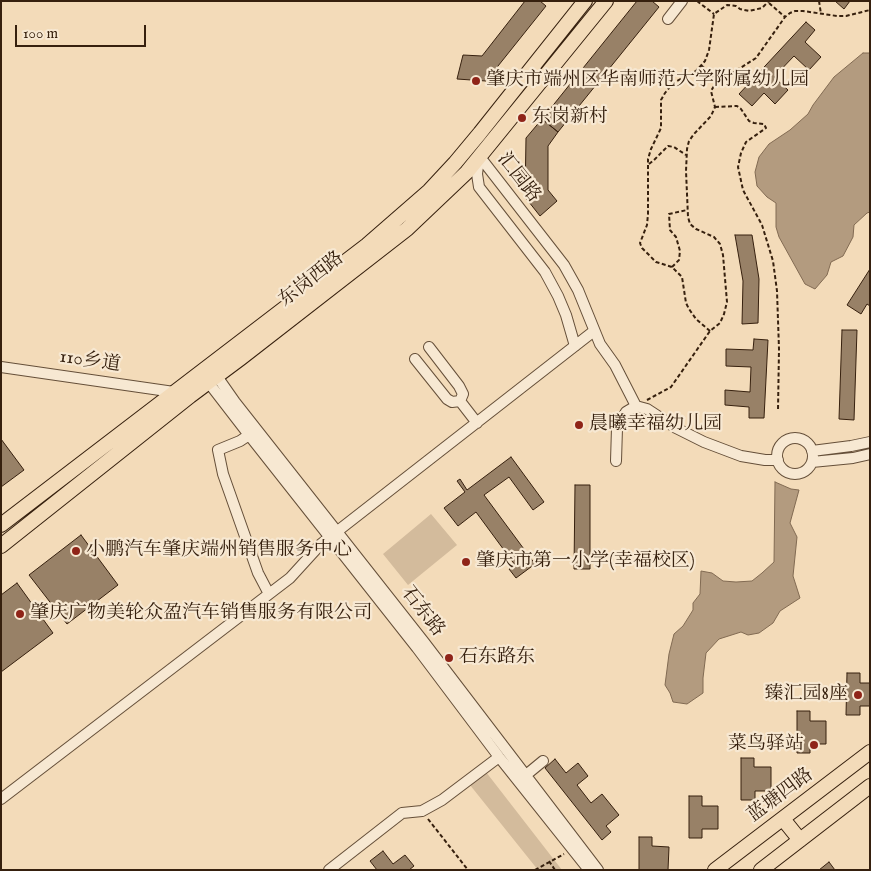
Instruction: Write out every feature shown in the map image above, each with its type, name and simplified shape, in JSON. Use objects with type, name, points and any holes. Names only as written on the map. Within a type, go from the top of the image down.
[{"type":"main road","name":"东岗西路","points":[[1,546],[367,245],[429,191],[480,133],[585,1]]},
{"type":"main road","name":"东岗西路","points":[[1,525],[174,392],[209,374],[365,263],[407,229],[467,172],[606,1]]},
{"type":"main road","name":"蓝塘四路","points":[[714,870],[870,752]]},
{"type":"main road","points":[[762,870],[870,786]]},
{"type":"main road","points":[[783,819],[800,840]]},
{"type":"street","points":[[668,19],[682,1]]},
{"type":"street","name":"汇园路","points":[[480,157],[564,265],[578,290],[600,344],[615,365],[636,406]]},
{"type":"street","name":"汇园路","points":[[480,157],[477,174],[480,187],[545,272],[566,314],[575,346]]},
{"type":"street","points":[[1,798],[290,578],[321,544],[594,331]]},
{"type":"street","points":[[429,348],[459,386],[463,394],[460,401]]},
{"type":"street","points":[[415,359],[447,400],[452,402],[460,401]]},
{"type":"street","name":"110乡道","points":[[2,366],[174,392]]},
{"type":"street","name":"石东路","points":[[209,374],[249,435],[334,535],[526,774],[598,870]]},
{"type":"street","name":"石东路","points":[[209,374],[235,402],[499,757],[590,870]]},
{"type":"street","points":[[460,401],[477,423]]},
{"type":"street","points":[[616,461],[617,428],[626,412],[636,406],[647,410],[704,442],[741,456],[778,460]]},
{"type":"street","points":[[249,435],[218,450],[226,483],[258,573],[269,594]]},
{"type":"street","points":[[800,439],[810,446],[812,451],[812,462],[805,471],[794,474],[780,466],[778,460],[779,448],[788,440],[800,439]]},
{"type":"street","points":[[812,451],[870,442]]},
{"type":"street","points":[[812,462],[853,458],[870,454]]},
{"type":"street","points":[[329,870],[402,813],[422,811],[442,800],[499,757]]},
{"type":"street","points":[[526,774],[543,761]]},
{"type":"path","points":[[697,1],[714,14]]},
{"type":"path","points":[[819,1],[821,14]]},
{"type":"path","points":[[710,331],[696,319],[689,309],[686,303],[682,277],[672,267],[656,262],[642,248],[640,243],[647,224],[648,164],[651,149],[661,128],[661,100],[673,83],[696,71],[705,61],[709,50],[714,14],[727,5],[731,4],[749,11],[762,8],[769,2],[785,17]]},
{"type":"path","points":[[636,406],[671,387],[710,331],[720,323],[727,302],[723,255],[720,244],[714,237],[696,229],[690,224],[687,210],[686,171],[689,141],[711,116],[715,107],[711,91],[717,81],[725,75],[734,72],[756,58],[785,17],[790,13],[795,11],[846,16],[870,10]]},
{"type":"path","points":[[701,65],[717,81]]},
{"type":"path","points":[[715,107],[737,106],[749,121],[764,124],[766,128],[746,142],[738,167],[743,190],[762,225],[773,261],[777,292],[779,349],[778,410]]},
{"type":"path","points":[[648,164],[668,146],[674,147],[687,156]]},
{"type":"path","points":[[672,267],[679,260],[680,251],[676,237],[670,230],[669,214],[687,210]]},
{"type":"path","points":[[422,811],[468,870]]},
{"type":"path","points":[[535,870],[573,850]]},
{"type":"path","points":[[549,861],[555,870]]},
{"type":"shaded area","points":[[863,53],[870,53],[870,212],[854,225],[853,237],[843,256],[831,262],[827,275],[815,289],[805,284],[779,237],[776,227],[776,203],[767,197],[757,186],[755,172],[759,157],[769,144],[790,130],[808,114],[834,77]]},
{"type":"shaded area","points":[[775,482],[791,489],[799,490],[790,523],[797,537],[793,576],[800,598],[780,611],[773,623],[759,633],[748,635],[741,632],[719,639],[706,653],[703,693],[687,704],[673,702],[665,685],[669,654],[674,634],[683,626],[693,610],[693,603],[700,594],[701,571],[712,573],[723,581],[752,581],[774,562]]},
{"type":"shaded area","points":[[431,514],[457,545],[408,585],[383,554]]},
{"type":"shaded area","points":[[486,772],[562,870],[538,870],[470,785]]},
{"type":"building","points":[[525,1],[540,1],[546,6],[486,81],[457,79],[463,55],[482,56]]},
{"type":"building","points":[[637,1],[652,1],[659,7],[558,132],[542,119]]},
{"type":"building","points":[[835,1],[850,1],[844,9]]},
{"type":"building","points":[[806,22],[815,30],[805,42],[821,57],[809,70],[794,56],[774,77],[788,90],[775,104],[764,93],[752,106],[739,94]]},
{"type":"building","points":[[542,119],[558,132],[548,146],[548,190],[557,201],[540,216],[525,197],[526,138]]},
{"type":"building","points":[[735,235],[752,235],[759,279],[758,323],[742,324],[743,281]]},
{"type":"building","points":[[870,269],[870,306],[867,304],[861,314],[847,305]]},
{"type":"building","points":[[842,330],[857,330],[854,420],[839,419]]},
{"type":"building","points":[[754,339],[768,340],[764,418],[749,418],[749,407],[725,405],[725,390],[750,392],[751,367],[726,366],[726,349],[753,350]]},
{"type":"building","points":[[1,439],[24,470],[1,487]]},
{"type":"building","points":[[511,457],[544,502],[533,510],[509,477],[484,495],[535,564],[516,578],[509,569],[515,565],[476,512],[458,526],[444,508],[465,492],[457,481],[460,479],[467,490]]},
{"type":"building","points":[[575,485],[590,485],[590,569],[574,569]]},
{"type":"building","points":[[81,535],[118,585],[67,624],[29,575]]},
{"type":"building","name":"肇庆广物美轮众盈汽车销售服务有限公司","points":[[17,583],[53,633],[1,672],[1,595]]},
{"type":"building","name":"臻汇园8座","points":[[847,673],[860,673],[860,683],[870,683],[870,706],[860,706],[860,715],[846,715]]},
{"type":"building","points":[[797,711],[810,711],[810,721],[826,721],[826,744],[810,744],[810,753],[797,753]]},
{"type":"building","points":[[741,758],[754,758],[754,767],[771,767],[771,791],[755,791],[755,800],[741,800]]},
{"type":"building","points":[[555,759],[566,773],[578,763],[588,776],[577,785],[591,803],[602,794],[619,815],[606,826],[611,832],[602,840],[545,768]]},
{"type":"building","points":[[689,796],[702,796],[702,806],[718,806],[718,829],[702,829],[702,838],[689,838]]},
{"type":"building","points":[[639,837],[652,837],[652,846],[669,847],[668,870],[639,870]]},
{"type":"building","points":[[383,851],[393,864],[405,855],[414,866],[409,870],[377,870],[370,861]]},
{"type":"building","points":[[829,862],[835,870],[819,870]]},
{"type":"place","name":"肇庆市端州区华南师范大学附属幼儿园","points":[[476,81]]},
{"type":"place","name":"东岗新村","points":[[522,118]]},
{"type":"place","name":"晨曦幸福幼儿园","points":[[579,425]]},
{"type":"place","name":"小鹏汽车肇庆端州销售服务中心","points":[[76,551]]},
{"type":"place","name":"肇庆市第一小学(幸福校区)","points":[[466,562]]},
{"type":"place","name":"肇庆广物美轮众盈汽车销售服务有限公司","points":[[20,614]]},
{"type":"place","name":"石东路东","points":[[449,658]]},
{"type":"place","name":"臻汇园8座","points":[[858,695]]},
{"type":"place","name":"菜鸟驿站","points":[[814,745]]}]
